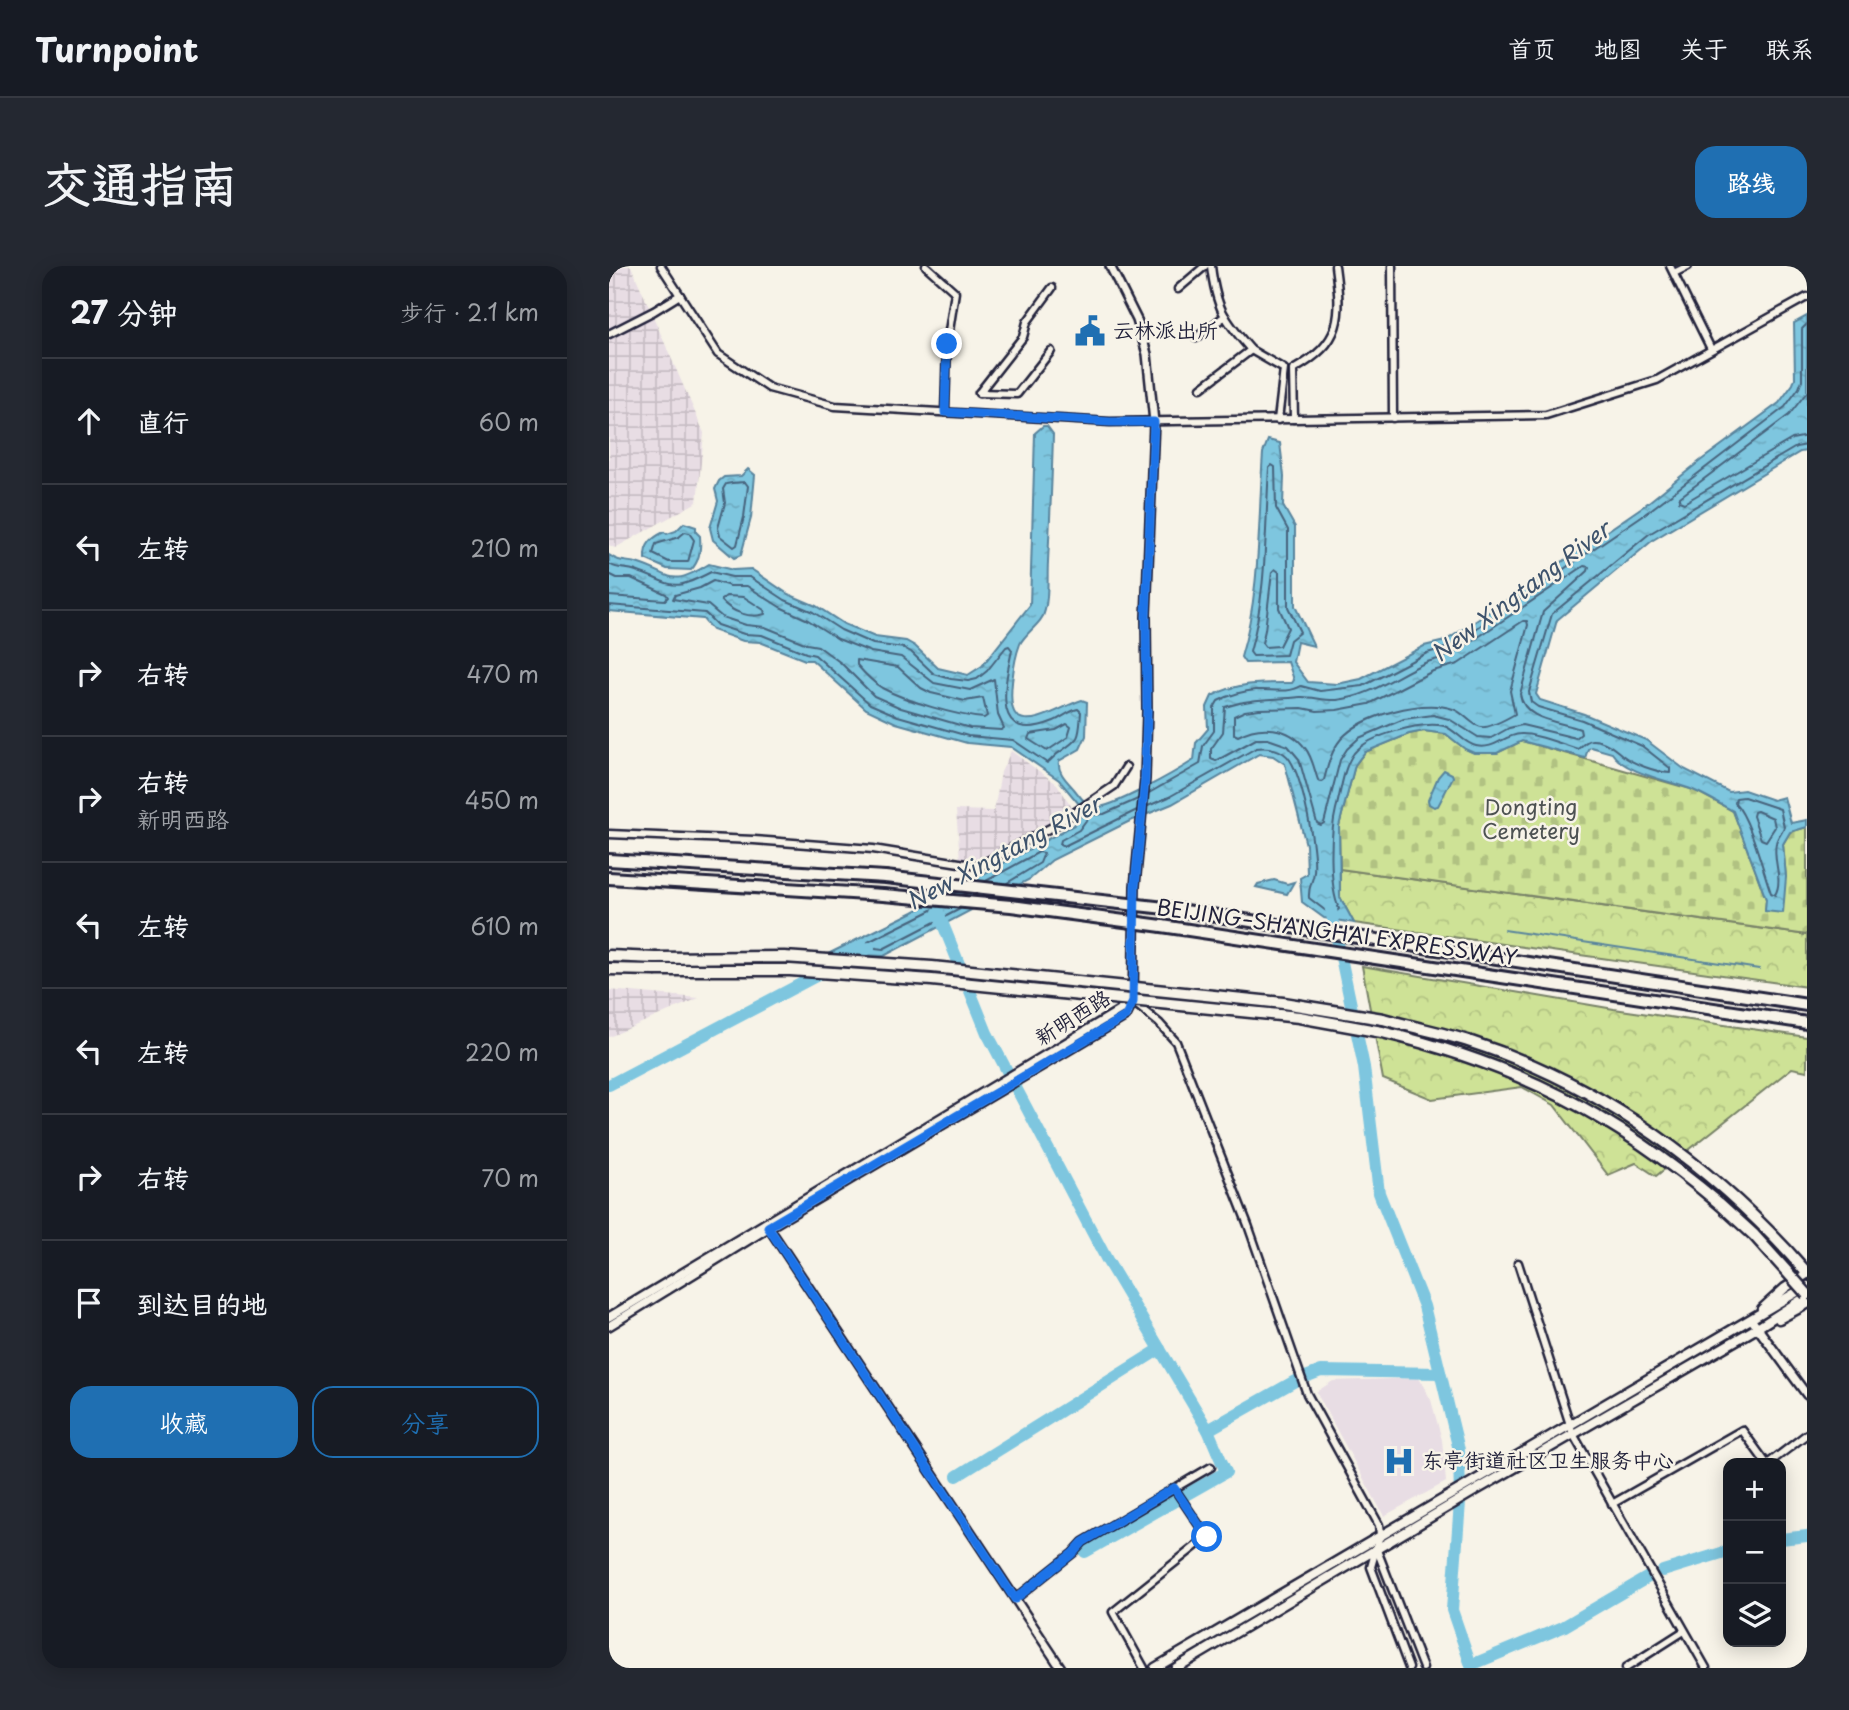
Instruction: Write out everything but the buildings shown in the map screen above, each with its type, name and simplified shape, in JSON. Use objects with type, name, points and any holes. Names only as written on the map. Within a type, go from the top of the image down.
[{"type":"highway","name":"BEIJING–SHANGHAI EXPRESSWAY","points":[[609,860],[885,877],[1165,908],[1807,1005]]},
{"type":"highway","name":"BEIJING–SHANGHAI EXPRESSWAY","points":[[609,878],[1011,906],[1317,948],[1807,1023]]},
{"type":"highway","points":[[609,956],[784,957],[932,967],[1283,1003],[1383,1019],[1472,1042],[1592,1095],[1673,1148],[1731,1195],[1807,1274]]},
{"type":"highway","points":[[609,969],[790,970],[932,980],[1299,1017],[1441,1046],[1538,1084],[1585,1108],[1658,1154],[1754,1235],[1807,1295]]},
{"type":"main road","points":[[1751,1319],[1785,1288],[1807,1274]]},
{"type":"main road","points":[[1155,1668],[1807,1286]]},
{"type":"main road","points":[[1176,1668],[1756,1328],[1807,1295]]},
{"type":"main road","points":[[1756,1328],[1807,1304]]},
{"type":"street","points":[[661,266],[718,354],[769,388],[835,405],[1110,422],[1546,415],[1657,380],[1807,297]]},
{"type":"street","points":[[926,266],[955,292],[947,344],[945,412]]},
{"type":"street","points":[[1110,266],[1137,320],[1147,354],[1154,422],[1146,617],[1145,779],[1135,886],[1133,1002],[1159,1023],[1176,1042],[1248,1225],[1307,1394],[1379,1525],[1380,1535],[1371,1567],[1409,1668]]},
{"type":"street","points":[[1178,289],[1205,266]]},
{"type":"street","points":[[1211,266],[1214,295],[1224,316],[1251,350],[1284,369],[1278,420]]},
{"type":"street","points":[[1294,419],[1293,370],[1328,344],[1338,324],[1340,303],[1335,266]]},
{"type":"street","points":[[1391,266],[1393,418]]},
{"type":"street","points":[[1670,266],[1711,349]]},
{"type":"street","points":[[1674,273],[1688,266]]},
{"type":"street","points":[[1051,351],[1017,394],[979,393],[1023,337],[1027,322],[1052,288]]},
{"type":"street","points":[[609,334],[680,295]]},
{"type":"street","points":[[1196,338],[1224,316]]},
{"type":"street","points":[[1201,388],[1251,350]]},
{"type":"street","points":[[609,834],[754,840],[873,849],[978,866],[1056,825],[1088,804],[1114,786],[1126,767]]},
{"type":"street","name":"新明西路","points":[[609,1317],[1133,1002]]},
{"type":"street","points":[[766,1225],[1061,1668]]},
{"type":"street","name":"新明西路","points":[[609,1326],[766,1225]]},
{"type":"street","points":[[1518,1263],[1573,1434],[1706,1668]]},
{"type":"street","points":[[1751,1319],[1807,1395]]},
{"type":"street","points":[[1612,1504],[1742,1430],[1763,1458]]},
{"type":"street","points":[[1774,1458],[1807,1434]]},
{"type":"street","points":[[1015,1599],[1083,1542],[1211,1467]]},
{"type":"street","points":[[1144,1668],[1113,1612],[1207,1537],[1175,1488]]},
{"type":"street","points":[[1377,1550],[1423,1668]]},
{"type":"street","points":[[1626,1668],[1684,1631]]},
{"type":"shaded area","points":[[609,266],[631,266],[704,433],[697,502],[615,548],[609,545]]},
{"type":"shaded area","points":[[1011,751],[1057,784],[1077,815],[977,869],[960,859],[956,810],[994,811],[1001,772]]},
{"type":"shaded area","points":[[609,990],[699,998],[609,1037]]},
{"type":"shaded area","name":"东亭街道社区卫生服务中心","points":[[1419,1378],[1431,1400],[1442,1440],[1446,1482],[1384,1516],[1316,1392],[1333,1381]]},
{"type":"green space","name":"Dongting Cemetery","points":[[1424,731],[1446,734],[1465,749],[1475,753],[1497,753],[1522,741],[1694,790],[1733,811],[1766,899],[1765,911],[1786,877],[1783,844],[1790,832],[1807,827],[1807,935],[1340,869],[1339,826],[1355,765],[1365,752],[1409,734]]},
{"type":"green space","points":[[1340,869],[1807,935],[1807,987],[1354,923],[1340,897]]},
{"type":"green space","points":[[1362,966],[1614,1009],[1807,1037],[1807,1071],[1792,1068],[1656,1176],[1636,1163],[1608,1175],[1554,1105],[1522,1087],[1432,1099],[1383,1079]]},
{"type":"water","points":[[1807,316],[1807,451],[1800,452],[1653,540],[1557,620],[1536,694],[1540,700],[1584,714],[1646,740],[1684,769],[1729,792],[1744,790],[1773,800],[1784,797],[1791,823],[1807,820],[1807,827],[1790,832],[1783,844],[1786,877],[1783,913],[1765,911],[1766,899],[1733,811],[1703,795],[1637,771],[1618,760],[1612,753],[1591,747],[1585,758],[1522,741],[1497,753],[1474,753],[1446,734],[1424,731],[1409,734],[1365,752],[1355,765],[1339,826],[1340,897],[1354,923],[1324,918],[1302,902],[1300,878],[1307,874],[1306,845],[1285,764],[1273,756],[1259,754],[1172,804],[1128,822],[1052,860],[1030,879],[884,956],[828,954],[913,912],[1074,825],[1082,814],[1079,804],[1059,780],[1011,747],[967,743],[896,723],[866,709],[812,660],[805,660],[760,642],[743,641],[712,630],[703,619],[609,611],[609,555],[678,578],[709,564],[733,570],[751,569],[788,594],[816,606],[844,624],[875,637],[906,641],[938,668],[968,675],[982,666],[1030,605],[1035,433],[1047,426],[1053,434],[1047,598],[1044,615],[1020,644],[1011,692],[1013,711],[1024,719],[1032,719],[1082,700],[1087,702],[1086,736],[1080,749],[1059,761],[1059,765],[1063,776],[1085,802],[1094,807],[1102,807],[1144,789],[1194,760],[1196,743],[1208,729],[1207,707],[1212,696],[1241,686],[1292,683],[1294,680],[1288,662],[1245,663],[1241,657],[1252,607],[1258,556],[1263,453],[1268,440],[1280,443],[1284,476],[1283,506],[1295,527],[1295,606],[1314,646],[1297,642],[1293,662],[1308,682],[1337,684],[1361,679],[1424,646],[1445,641],[1473,623],[1645,505],[1779,403],[1795,378],[1794,323]]},
{"type":"water","points":[[748,469],[755,475],[751,518],[741,555],[734,558],[713,540],[710,528],[718,501],[715,489],[724,477],[741,476]]},
{"type":"water","points":[[684,523],[696,527],[700,536],[699,554],[691,570],[667,569],[645,559],[647,545],[652,539],[664,532],[667,534],[676,531]]},
{"type":"water","points":[[1444,770],[1453,777],[1438,806],[1434,807],[1428,800]]},
{"type":"water","points":[[1274,880],[1287,884],[1294,882],[1287,894],[1256,887]]},
{"type":"waterway","points":[[1330,905],[1364,1067],[1379,1193],[1424,1306],[1459,1450],[1460,1502],[1452,1610],[1472,1668]]},
{"type":"waterway","points":[[938,912],[987,1033],[1107,1260],[1208,1430],[1295,1381],[1321,1371],[1440,1373]]},
{"type":"waterway","points":[[1504,930],[1759,969]]},
{"type":"waterway","name":"New Xingtang River","points":[[609,1085],[869,948]]},
{"type":"waterway","points":[[957,1476],[1160,1349]]},
{"type":"waterway","points":[[1085,1552],[1226,1472],[1208,1430]]},
{"type":"waterway","points":[[1786,1538],[1807,1536]]},
{"type":"waterway","points":[[1663,1571],[1723,1553]]},
{"type":"waterway","points":[[1471,1665],[1563,1627],[1650,1576]]},
{"type":"place","name":"云林派出所","points":[[1090,331]]},
{"type":"place","name":"东亭街道社区卫生服务中心","points":[[1399,1461]]},
{"type":"route","points":[[947,344],[945,412],[1110,422],[1154,422],[1146,617],[1145,779],[1135,886],[1133,1002],[1126,1016],[768,1227],[1015,1599],[1043,1579],[1083,1542],[1174,1488],[1207,1537]]}]
